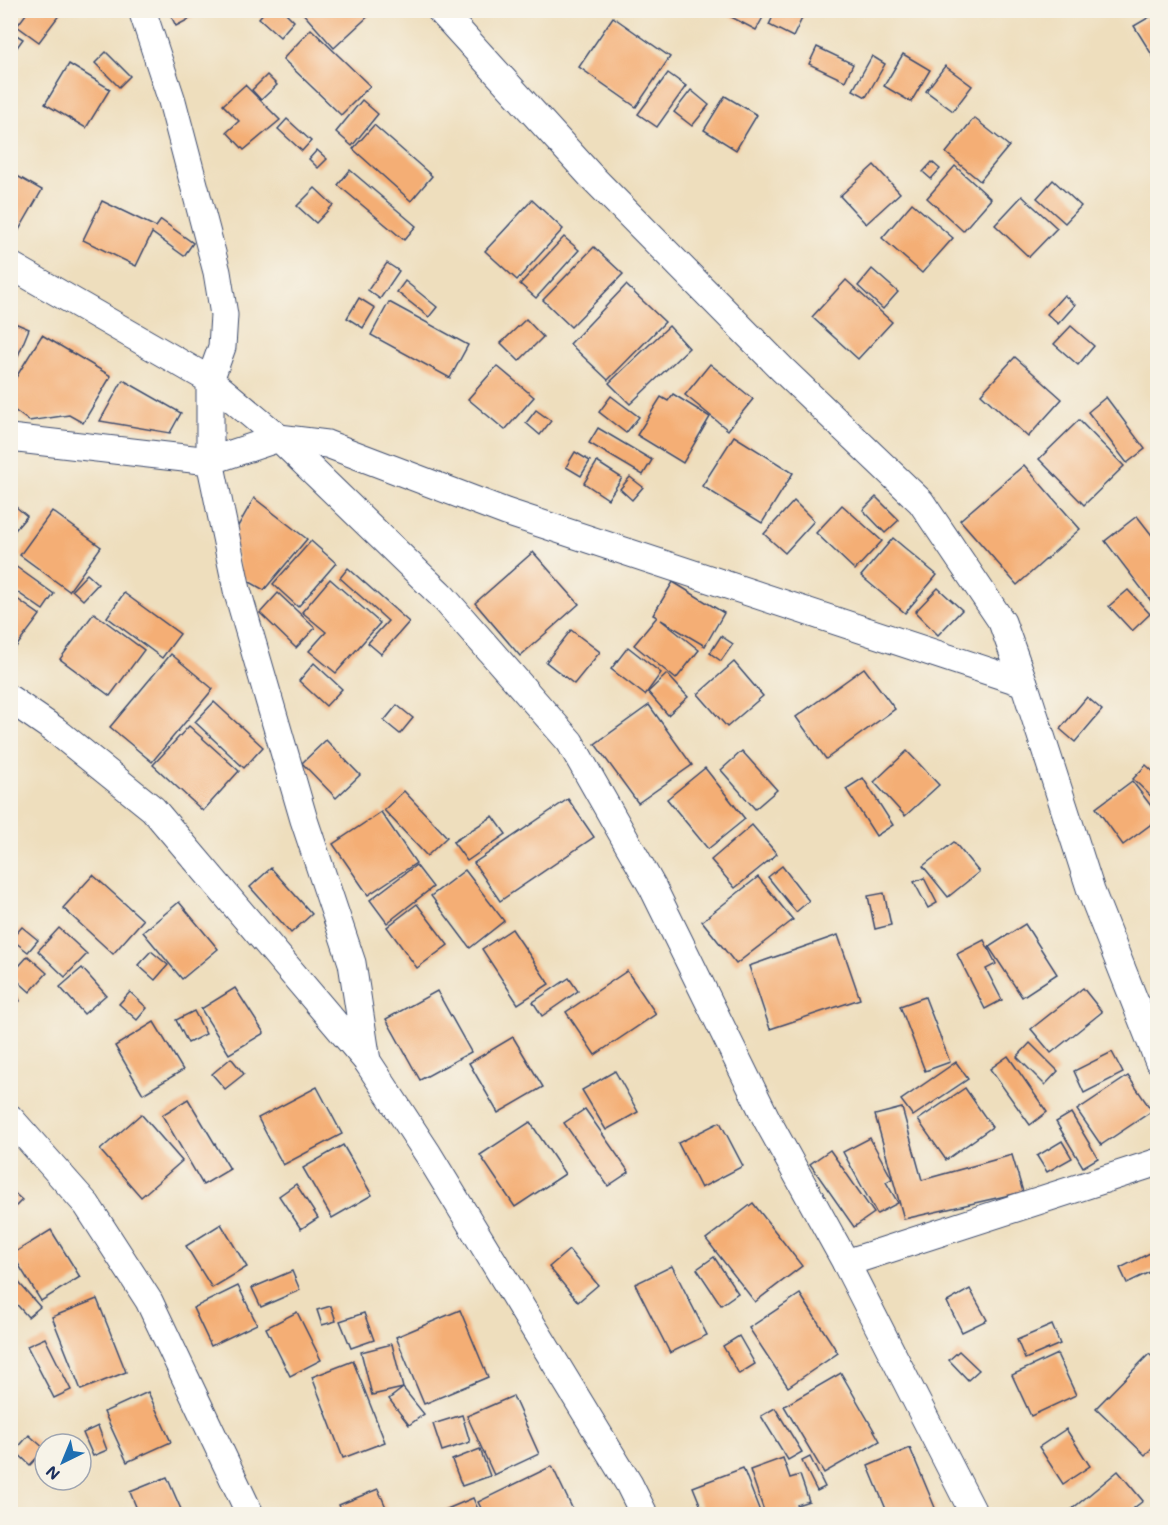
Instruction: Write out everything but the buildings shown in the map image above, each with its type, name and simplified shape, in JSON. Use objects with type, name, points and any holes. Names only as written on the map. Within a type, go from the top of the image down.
[{"type":"street","points":[[142,10],[172,101],[217,272],[224,315],[222,347],[210,380],[210,461],[237,590],[304,820],[352,963],[367,1061]]},
{"type":"street","points":[[440,10],[590,175],[783,370],[921,502],[1002,622],[1091,891],[1158,1060]]},
{"type":"street","points":[[10,266],[210,380],[279,438],[442,596],[570,742],[654,888],[767,1120],[846,1263],[975,1515]]},
{"type":"street","points":[[10,438],[210,461],[279,438],[327,444],[506,512],[1024,683]]},
{"type":"street","points":[[10,699],[55,730],[153,809],[367,1061],[428,1154],[629,1484],[644,1515]]},
{"type":"street","points":[[10,1118],[87,1205],[148,1301],[250,1515]]},
{"type":"street","points":[[846,1263],[1158,1162]]}]
